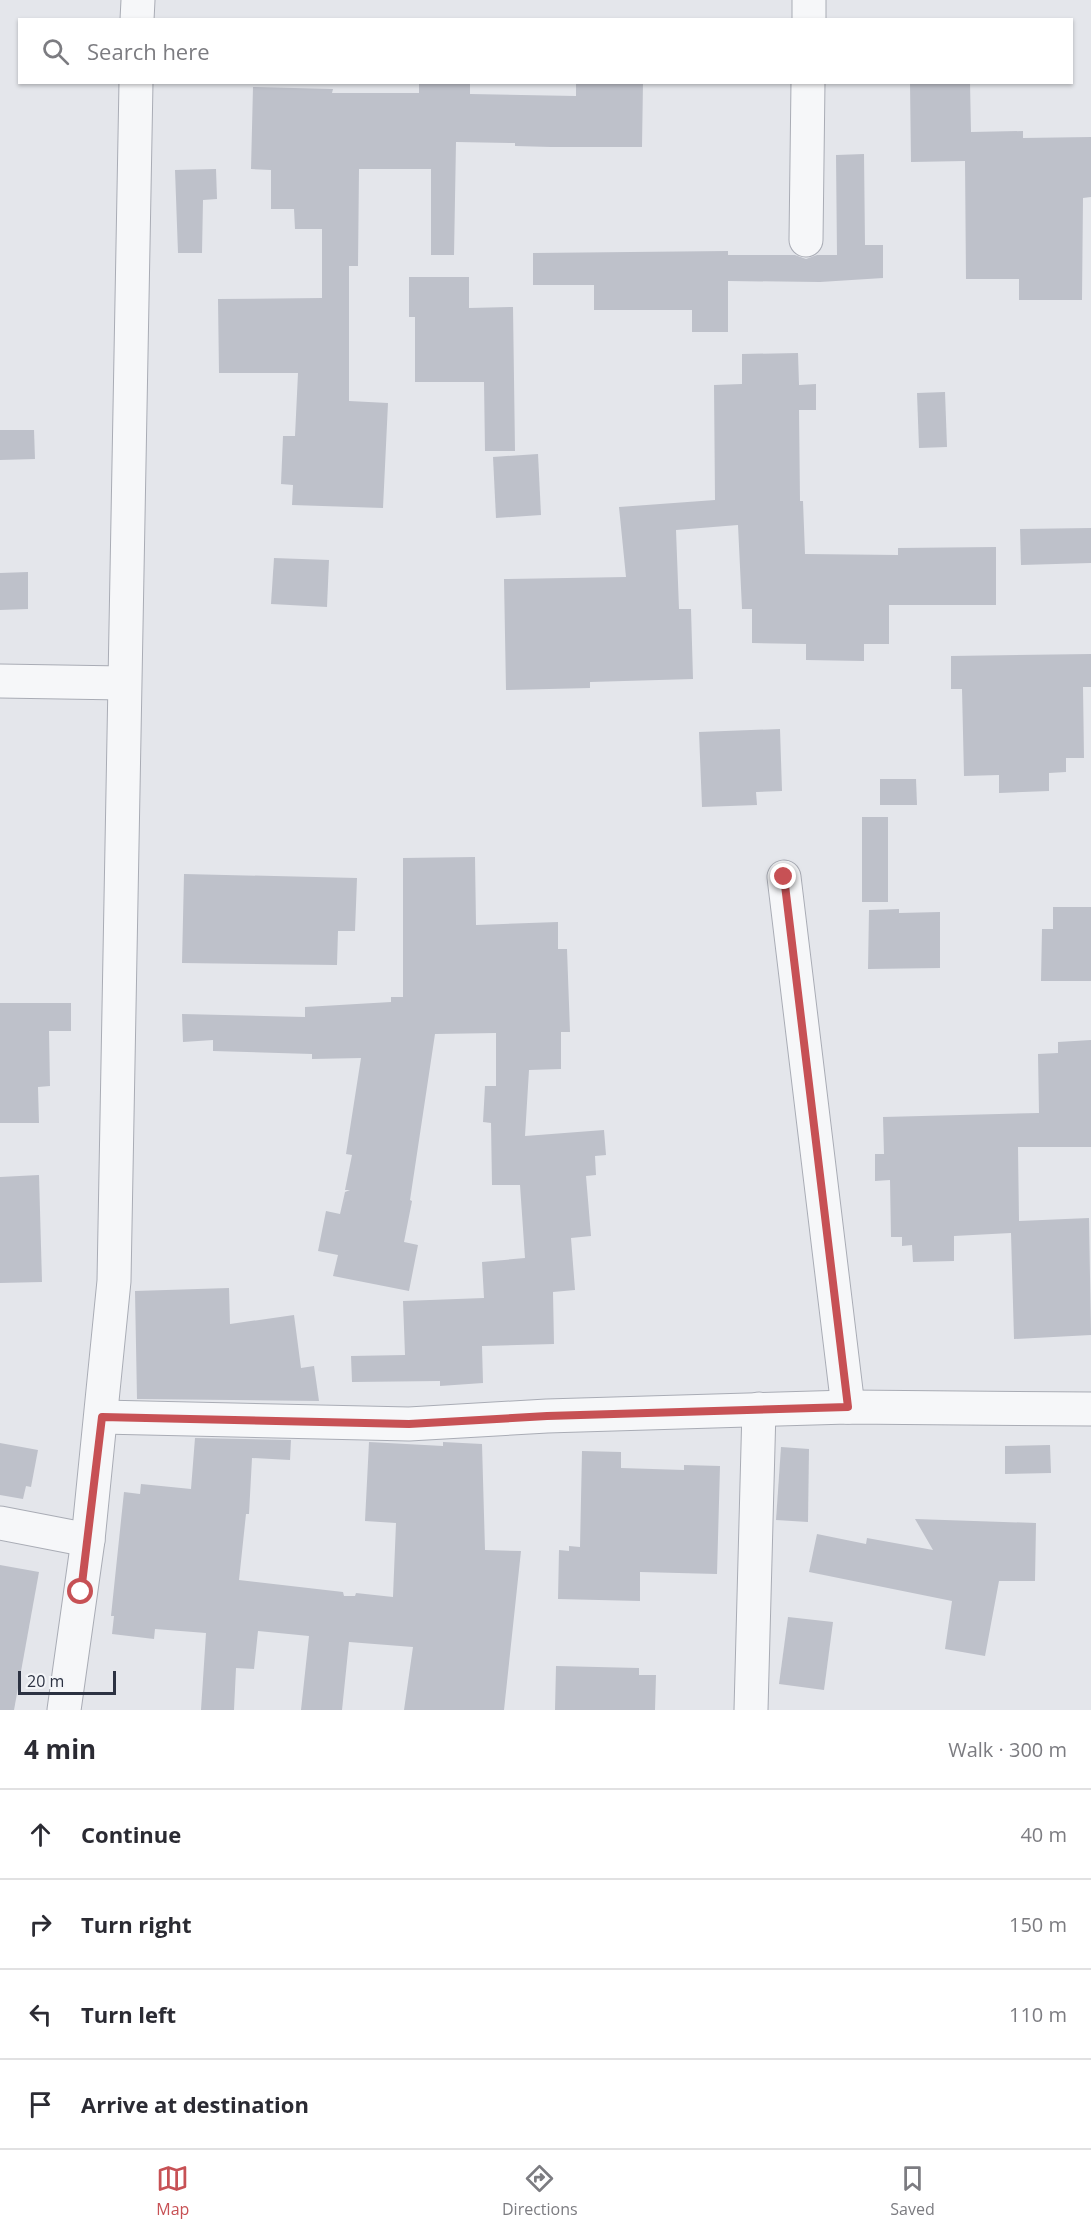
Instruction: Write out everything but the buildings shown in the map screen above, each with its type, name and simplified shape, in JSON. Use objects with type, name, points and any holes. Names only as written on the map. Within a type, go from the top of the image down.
[{"type":"street","points":[[137,18],[138,0]]},
{"type":"street","points":[[809,0],[809,18]]},
{"type":"street","points":[[64,1710],[88,1540],[114,1281],[123,683],[136,84]]},
{"type":"street","points":[[806,240],[808,84]]},
{"type":"street","points":[[0,681],[123,683]]},
{"type":"street","points":[[784,877],[848,1407]]},
{"type":"street","points":[[102,1417],[409,1424],[547,1416],[848,1407],[1091,1409]]},
{"type":"street","points":[[751,1710],[759,1409]]},
{"type":"street","points":[[0,1523],[88,1540]]},
{"type":"route","points":[[81,1592],[102,1417],[409,1424],[547,1416],[848,1407],[784,877]]}]
